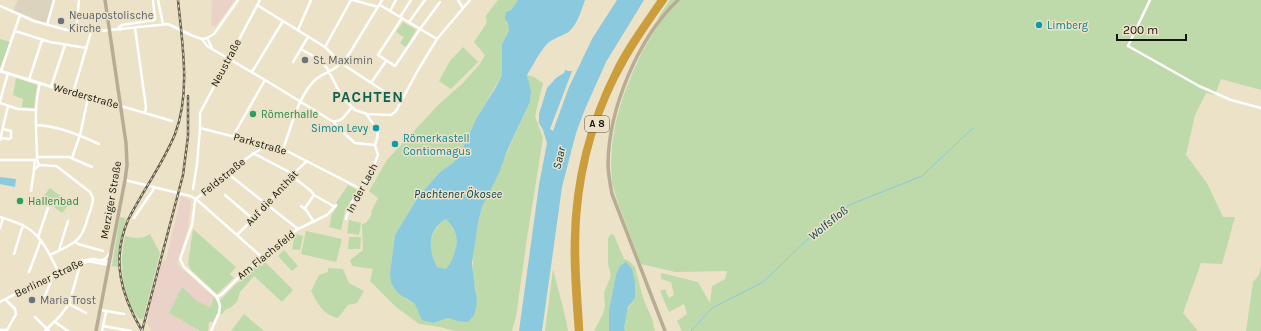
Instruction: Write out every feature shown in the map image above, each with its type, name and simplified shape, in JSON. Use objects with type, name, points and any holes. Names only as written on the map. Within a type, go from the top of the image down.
[{"type":"highway","name":"A 8","points":[[577,331],[573,269],[576,190],[589,133],[599,104],[621,58],[660,0]]},
{"type":"highway","name":"A 8","points":[[575,228],[586,163],[593,134],[603,106],[619,70],[665,0]]},
{"type":"highway","name":"A 8","points":[[575,240],[581,331]]},
{"type":"main road","name":"Merziger Straße","points":[[96,331],[127,165],[127,150],[105,0]]},
{"type":"main road","points":[[665,331],[614,199],[608,174],[608,161],[612,126],[624,86],[633,65],[654,27],[678,0]]},
{"type":"street","points":[[47,26],[54,0]]},
{"type":"street","points":[[76,30],[79,0]]},
{"type":"street","points":[[120,30],[119,27],[122,25],[154,20],[153,0]]},
{"type":"street","points":[[158,0],[163,24]]},
{"type":"street","points":[[0,6],[47,26],[91,32],[120,30],[163,24],[174,26],[202,39],[207,38],[216,30],[238,0]]},
{"type":"street","name":"Neustraße","points":[[193,190],[197,164],[200,111],[260,0]]},
{"type":"street","points":[[298,30],[311,0]]},
{"type":"street","points":[[325,47],[352,0],[379,6],[390,11],[437,39]]},
{"type":"street","points":[[283,149],[300,101],[316,80],[342,63],[382,0]]},
{"type":"street","points":[[390,11],[396,0]]},
{"type":"street","points":[[411,0],[378,55],[395,66],[440,2]]},
{"type":"street","points":[[409,22],[425,0]]},
{"type":"street","points":[[458,0],[463,8]]},
{"type":"street","points":[[301,49],[318,59],[327,68],[341,95],[359,112],[388,115],[395,113],[418,70],[437,39],[470,0]]},
{"type":"street","points":[[1150,0],[1128,46],[1188,81],[1231,100],[1261,108]]},
{"type":"street","points":[[257,5],[325,47],[342,63],[388,94]]},
{"type":"street","points":[[0,71],[20,15]]},
{"type":"street","points":[[252,72],[283,21]]},
{"type":"street","points":[[135,28],[146,107],[145,113]]},
{"type":"street","points":[[15,30],[42,40],[87,48]]},
{"type":"street","points":[[73,93],[91,32]]},
{"type":"street","points":[[293,62],[308,37]]},
{"type":"street","points":[[207,38],[208,44],[213,50]]},
{"type":"street","points":[[202,39],[205,45],[334,122],[337,127],[355,143],[375,145]]},
{"type":"street","points":[[29,80],[42,40]]},
{"type":"street","points":[[51,86],[64,45]]},
{"type":"street","points":[[371,83],[386,60]]},
{"type":"street","name":"Werderstraße","points":[[0,71],[88,98],[172,121]]},
{"type":"street","points":[[8,73],[0,102],[8,106],[24,110],[36,110]]},
{"type":"street","points":[[233,136],[265,80]]},
{"type":"street","points":[[31,191],[36,159],[36,110],[40,83]]},
{"type":"street","points":[[72,158],[80,135],[88,98]]},
{"type":"street","points":[[3,129],[11,131],[12,138],[0,139],[8,106]]},
{"type":"street","points":[[334,122],[340,120],[352,107]]},
{"type":"street","name":"In der Lach","points":[[346,219],[350,206],[377,159],[378,152],[375,145],[378,139],[378,131],[367,114]]},
{"type":"street","points":[[36,125],[57,128],[80,135],[99,144]]},
{"type":"street","name":"Parkstraße","points":[[200,128],[265,143],[283,149],[360,188]]},
{"type":"street","name":"Feldstraße","points":[[125,180],[186,195],[196,199],[227,173],[262,148],[265,143]]},
{"type":"street","points":[[253,153],[293,174],[297,180],[311,190],[314,195],[305,208]]},
{"type":"street","points":[[0,160],[72,158],[92,167]]},
{"type":"street","points":[[36,159],[39,165]]},
{"type":"street","name":"Auf die Anthät","points":[[237,235],[267,205],[293,174],[307,161]]},
{"type":"street","points":[[34,169],[39,165],[56,166],[92,195],[93,201],[86,227],[82,235],[75,242],[50,255]]},
{"type":"street","points":[[227,173],[298,229]]},
{"type":"street","points":[[134,218],[155,187]]},
{"type":"street","points":[[225,195],[253,219]]},
{"type":"street","name":"Am Flachsfeld","points":[[217,297],[222,294],[246,270],[264,259],[281,241],[298,229],[327,215],[336,206],[314,195]]},
{"type":"street","points":[[211,331],[219,313],[220,306],[217,297],[184,267],[181,262],[181,255],[192,225],[196,199],[264,259]]},
{"type":"street","points":[[301,206],[305,208],[314,222]]},
{"type":"street","points":[[38,236],[48,208]]},
{"type":"street","points":[[0,228],[2,218],[23,225],[38,236],[59,273]]},
{"type":"street","points":[[59,250],[68,221]]},
{"type":"street","points":[[14,254],[23,225]]},
{"type":"street","points":[[28,272],[41,240]]},
{"type":"street","points":[[75,242],[103,251]]},
{"type":"street","name":"Berliner Straße","points":[[0,303],[81,262],[105,259],[111,251]]},
{"type":"street","name":"Berliner Straße","points":[[100,260],[109,264]]},
{"type":"street","name":"Berliner Straße","points":[[81,262],[93,261],[109,264]]},
{"type":"street","points":[[35,317],[47,330],[64,312],[69,304],[81,262]]},
{"type":"street","points":[[45,296],[51,278]]},
{"type":"street","points":[[0,330],[7,330],[16,314],[15,309],[6,300]]},
{"type":"street","points":[[69,304],[86,313]]},
{"type":"street","points":[[100,310],[124,314]]},
{"type":"street","points":[[102,331],[106,312]]},
{"type":"street","points":[[55,322],[68,331]]},
{"type":"street","points":[[103,326],[131,331]]},
{"type":"shaded area","points":[[18,0],[53,0],[46,24],[13,10]]},
{"type":"shaded area","points":[[212,0],[235,0],[215,27],[211,25]]},
{"type":"shaded area","points":[[181,196],[190,200],[191,203],[188,228],[177,264],[213,296],[212,305],[208,307],[197,301],[182,288],[169,313],[199,331],[151,331],[147,323],[151,303],[162,261],[166,260]]},
{"type":"green space","points":[[498,0],[518,0],[511,10],[506,12],[509,31],[502,44],[502,75],[477,117],[461,152],[454,162],[440,172],[418,197],[395,235],[390,273],[406,299],[415,304],[433,323],[448,318],[457,321],[477,298],[473,275],[473,264],[475,241],[482,207],[530,102],[531,91],[527,75],[534,77],[543,83],[535,116],[543,138],[516,317],[512,331],[455,331],[419,324],[396,307],[370,281],[373,269],[352,266],[350,260],[363,250],[362,224],[366,223],[372,214],[371,212],[378,198],[369,191],[387,160],[440,103],[462,84],[480,64],[485,55],[474,42],[486,24],[487,19],[485,17]]},
{"type":"green space","points":[[670,0],[1261,0],[1261,90],[1221,79],[1215,95],[1206,93],[1195,115],[1186,155],[1207,183],[1223,217],[1235,217],[1222,264],[1201,263],[1183,313],[1198,331],[682,331],[677,321],[687,314],[684,304],[669,312],[660,291],[665,289],[669,298],[674,295],[671,282],[661,279],[661,273],[698,282],[710,303],[712,286],[725,279],[727,271],[675,272],[641,264],[612,183],[611,164],[612,145],[616,121],[623,97],[642,52],[656,28],[659,16]]},
{"type":"green space","points":[[403,22],[416,30],[406,47],[400,43],[404,37],[396,32]]},
{"type":"green space","points":[[0,39],[10,42],[0,68]]},
{"type":"green space","points":[[463,47],[478,62],[451,89],[439,81],[450,61]]},
{"type":"green space","points":[[16,78],[37,85],[34,108],[22,107],[23,99],[13,95]]},
{"type":"green space","points":[[348,185],[357,190],[345,211],[341,230],[329,227],[332,214],[338,206],[336,203]]},
{"type":"green space","points":[[50,188],[70,203],[62,213],[42,198]]},
{"type":"green space","points":[[120,217],[126,218],[120,241],[118,267],[112,266]]},
{"type":"green space","points":[[446,219],[455,233],[457,244],[451,262],[446,269],[437,267],[432,254],[431,241],[435,229]]},
{"type":"green space","points":[[349,220],[361,223],[359,235],[347,233]]},
{"type":"green space","points":[[193,229],[236,267],[230,274],[234,278],[217,294],[191,270],[188,264]]},
{"type":"green space","points":[[306,231],[342,239],[336,262],[301,254]]},
{"type":"green space","points":[[150,234],[160,253],[143,319],[140,319],[135,314],[130,304],[123,279],[123,245],[125,236],[141,238]]},
{"type":"green space","points":[[295,234],[303,236],[300,250],[292,249]]},
{"type":"green space","points":[[611,234],[614,235],[624,259],[629,261],[635,267],[643,298],[652,319],[655,331],[625,331],[625,318],[635,297],[616,275],[609,310],[609,331],[594,331],[603,314],[605,306],[604,293],[611,275],[608,264],[608,238]]},
{"type":"green space","points":[[349,237],[361,237],[360,249],[348,249]]},
{"type":"green space","points":[[284,250],[298,266],[292,271],[278,256]]},
{"type":"green space","points":[[265,262],[293,290],[282,302],[254,276],[240,292],[237,302],[230,308],[226,309],[222,314],[217,314],[213,322],[209,322],[208,331],[200,331],[169,313],[177,297],[180,298],[177,296],[182,287],[197,301],[209,307],[212,305],[213,296],[218,302],[236,284],[245,278],[253,268],[259,265],[262,266]]},
{"type":"green space","points":[[1261,266],[1261,331],[1246,331],[1253,282],[1259,275]]},
{"type":"green space","points":[[328,268],[343,269],[349,283],[364,291],[357,303],[348,305],[338,318],[324,311],[318,304],[311,291],[319,275],[328,272]]},
{"type":"green space","points":[[553,269],[566,320],[568,331],[545,331]]},
{"type":"green space","points":[[244,314],[264,331],[231,331]]},
{"type":"water","name":"Pachtener Ökosee","points":[[518,0],[585,0],[578,18],[570,31],[548,43],[539,54],[527,75],[531,91],[530,102],[507,151],[499,173],[482,207],[478,223],[472,263],[477,298],[474,315],[468,322],[448,318],[433,323],[422,320],[415,304],[398,293],[391,283],[390,273],[395,235],[418,197],[440,172],[454,162],[461,152],[477,117],[496,87],[502,75],[502,44],[509,31],[508,23],[505,19],[506,12],[511,10]],"holes":[[[446,219],[455,231],[457,239],[453,258],[446,269],[437,267],[431,247],[432,234],[440,223]]]},
{"type":"water","name":"Saar","points":[[617,0],[644,0],[606,62],[576,133],[562,187],[542,331],[519,331],[539,185],[547,143],[539,123],[539,114],[547,88],[556,78],[564,73],[566,69],[567,71],[572,71],[550,129],[553,131],[569,87],[592,39]]},
{"type":"water","points":[[0,177],[16,179],[15,187],[0,184]]},
{"type":"water","points":[[626,262],[632,269],[635,283],[635,298],[628,307],[624,327],[625,331],[609,331],[609,310],[616,275],[620,266]]},
{"type":"waterway","name":"Wolfsfloß","points":[[691,331],[712,308],[763,282],[811,236],[849,205],[922,176],[973,128]]},
{"type":"railway","points":[[142,331],[124,291],[119,263],[120,249],[128,220],[165,156],[175,134],[180,118],[183,102],[184,67],[178,0]]},
{"type":"railway","points":[[142,331],[183,175],[188,136],[188,96]]},
{"type":"place","name":"Neuapostolische Kirche","points":[[61,21]]},
{"type":"place","name":"Limberg","points":[[1039,25]]},
{"type":"place","name":"St. Maximin","points":[[305,60]]},
{"type":"place","name":"Römerhalle","points":[[253,114]]},
{"type":"place","name":"Simon Levy","points":[[376,128]]},
{"type":"place","name":"Römerkastell Contiomagus","points":[[395,144]]},
{"type":"place","name":"Hallenbad","points":[[20,201]]},
{"type":"place","name":"Maria Trost","points":[[32,300]]},
{"type":"district","name":"PACHTEN","points":[[368,97]]}]
